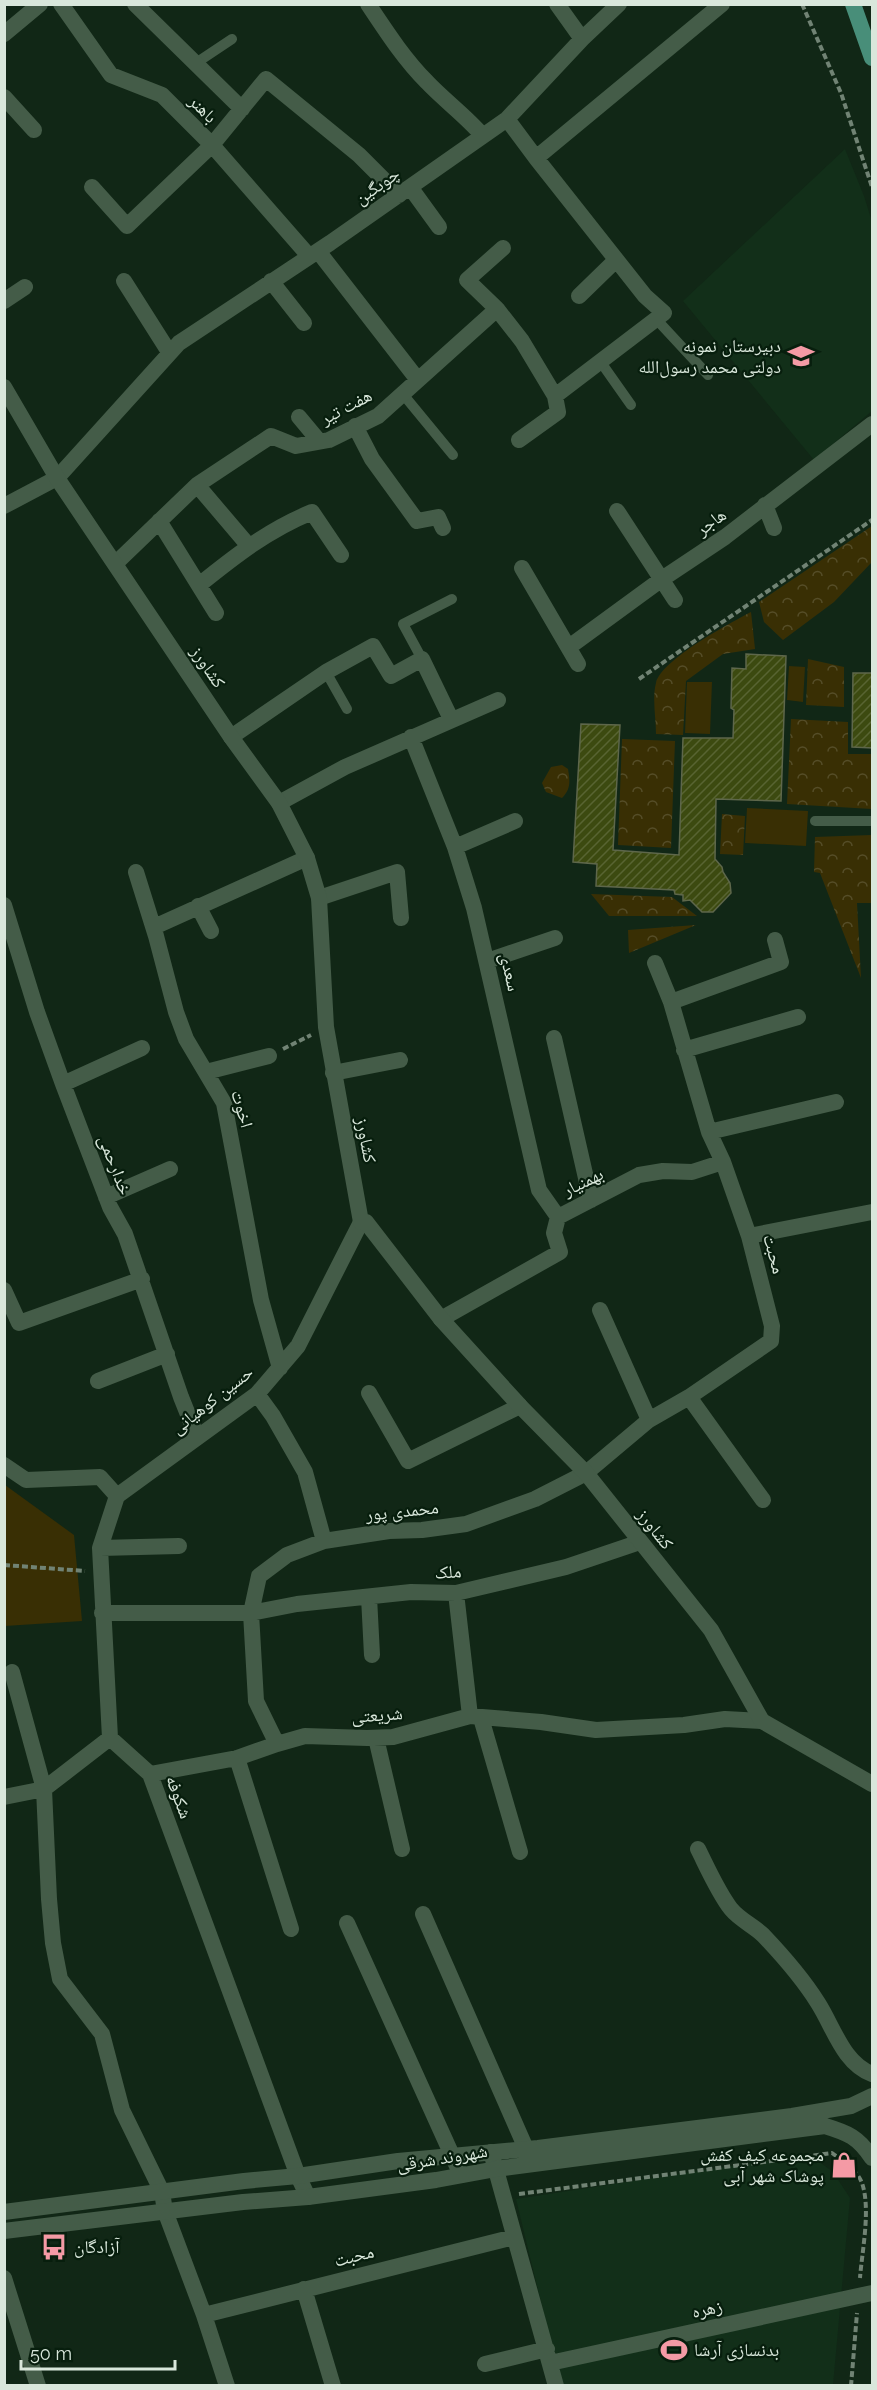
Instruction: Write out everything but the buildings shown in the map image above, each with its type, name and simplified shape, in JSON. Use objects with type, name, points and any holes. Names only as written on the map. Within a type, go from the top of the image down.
[{"type":"main road","points":[[853,4],[873,58]]},
{"type":"street","points":[[4,34],[40,4]]},
{"type":"street","name":"باهنر","points":[[61,4],[111,75],[162,95],[314,254],[418,380]]},
{"type":"street","points":[[368,4],[401,52],[427,82],[466,116],[483,136]]},
{"type":"street","points":[[557,4],[582,39]]},
{"type":"street","name":"چوبگین","points":[[57,478],[179,343],[314,254],[507,119],[582,39],[619,4]]},
{"type":"street","points":[[536,158],[722,4]]},
{"type":"street","points":[[141,6],[242,109]]},
{"type":"street","points":[[92,187],[128,226],[212,145],[266,79],[405,191],[439,227]]},
{"type":"street","points":[[4,96],[34,130]]},
{"type":"street","points":[[507,119],[645,296],[664,313],[555,396]]},
{"type":"street","points":[[503,248],[467,280],[497,309],[522,341],[555,396],[558,412],[519,440]]},
{"type":"street","points":[[579,296],[616,260]]},
{"type":"street","points":[[124,281],[169,352]]},
{"type":"street","points":[[272,281],[304,322]]},
{"type":"street","points":[[4,301],[25,286]]},
{"type":"street","name":"هفت تیر","points":[[116,563],[197,485],[271,436],[296,446],[329,440],[378,416],[497,309]]},
{"type":"street","name":"کشاورز","points":[[7,396],[57,478],[231,737],[279,803],[307,858],[319,898],[326,1027],[362,1222],[366,1222],[441,1319],[520,1406],[586,1473],[711,1630],[762,1721]]},
{"type":"street","points":[[299,417],[320,441]]},
{"type":"street","name":"هاجر","points":[[569,647],[662,579],[725,537],[873,424]]},
{"type":"street","points":[[355,426],[372,459],[417,521],[438,517],[443,528]]},
{"type":"street","points":[[4,506],[57,478]]},
{"type":"street","points":[[197,485],[248,545]]},
{"type":"street","points":[[765,506],[774,528]]},
{"type":"street","points":[[617,511],[675,600]]},
{"type":"street","points":[[199,585],[248,545],[290,521],[312,512],[341,555]]},
{"type":"street","points":[[159,521],[216,613]]},
{"type":"street","points":[[522,568],[578,664]]},
{"type":"street","points":[[231,737],[326,672],[373,646],[391,676],[422,659],[451,719]]},
{"type":"street","points":[[279,803],[345,767],[498,700]]},
{"type":"street","name":"سعدی","points":[[411,737],[455,847],[487,961],[539,1190],[558,1217]]},
{"type":"street","points":[[455,847],[515,821]]},
{"type":"street","points":[[154,927],[307,858]]},
{"type":"street","name":"اخوت","points":[[136,872],[154,927],[176,1012],[186,1039],[224,1103],[261,1300],[280,1368]]},
{"type":"street","points":[[319,898],[397,872],[401,918]]},
{"type":"street","name":"خدارحمی","points":[[4,905],[37,1012],[63,1084],[106,1197],[125,1234],[197,1437]]},
{"type":"street","points":[[198,906],[211,932]]},
{"type":"street","points":[[487,961],[555,938]]},
{"type":"street","points":[[671,1002],[781,962],[775,940]]},
{"type":"street","name":"محبت","points":[[586,1473],[650,1420],[690,1397],[771,1341],[772,1326],[749,1236],[723,1162],[709,1132],[671,1002],[655,963]]},
{"type":"street","points":[[684,1050],[798,1017]]},
{"type":"street","points":[[554,1038],[591,1200]]},
{"type":"street","points":[[63,1084],[142,1048]]},
{"type":"street","points":[[206,1072],[269,1056]]},
{"type":"street","points":[[333,1073],[400,1060]]},
{"type":"street","points":[[709,1132],[836,1102]]},
{"type":"street","name":"بهمنیار","points":[[441,1319],[560,1252],[554,1233],[558,1217],[639,1175],[663,1171],[692,1172],[723,1162]]},
{"type":"street","points":[[106,1197],[170,1169]]},
{"type":"street","points":[[749,1236],[873,1212]]},
{"type":"street","name":"حسین کوهیانی","points":[[117,1496],[256,1394],[280,1368],[298,1346],[362,1222]]},
{"type":"street","points":[[4,1290],[19,1323],[141,1279]]},
{"type":"street","points":[[600,1310],[650,1420]]},
{"type":"street","points":[[98,1381],[167,1354]]},
{"type":"street","points":[[369,1393],[408,1461],[520,1406]]},
{"type":"street","points":[[256,1394],[273,1416],[305,1472],[324,1541]]},
{"type":"street","points":[[690,1397],[763,1500]]},
{"type":"street","points":[[4,1465],[26,1480],[100,1477],[117,1496],[100,1548],[111,1738],[44,1789],[4,1797]]},
{"type":"street","name":"محمدی پور","points":[[251,1613],[259,1576],[287,1555],[324,1541],[389,1531],[422,1530],[466,1524],[536,1498],[586,1473]]},
{"type":"street","name":"ملک","points":[[251,1613],[297,1604],[411,1592],[456,1593],[566,1567],[640,1542]]},
{"type":"street","points":[[100,1548],[179,1546]]},
{"type":"street","points":[[456,1593],[475,1717],[520,1852]]},
{"type":"street","points":[[369,1597],[372,1655]]},
{"type":"street","points":[[102,1613],[220,1611],[251,1613],[256,1701],[277,1744]]},
{"type":"street","points":[[12,1672],[44,1789],[49,1899],[53,1943],[60,1979],[102,2034],[123,2110],[162,2192],[165,2211],[204,2315],[227,2385]]},
{"type":"street","name":"شریعتی","points":[[150,1774],[237,1758],[305,1736],[393,1737],[475,1717],[542,1722],[596,1730],[684,1725],[725,1719],[762,1721]]},
{"type":"street","points":[[762,1721],[873,1784]]},
{"type":"street","name":"شکوفه","points":[[111,1738],[150,1774],[298,2176],[308,2197]]},
{"type":"street","points":[[376,1738],[402,1850]]},
{"type":"street","points":[[237,1758],[291,1929]]},
{"type":"street","points":[[698,1850],[732,1910],[762,1934],[788,1963],[816,1999],[844,2051],[859,2067],[873,2074]]},
{"type":"street","points":[[423,1914],[533,2165]]},
{"type":"street","points":[[347,1923],[461,2175]]},
{"type":"street","name":"شهروند شرقی","points":[[4,2212],[298,2176],[398,2161],[526,2149],[792,2116],[851,2106],[873,2096]]},
{"type":"street","name":"شهروند شرقی","points":[[4,2231],[165,2211],[308,2197],[496,2169],[825,2126],[849,2133],[873,2158]]},
{"type":"street","points":[[491,2152],[556,2385]]},
{"type":"street","name":"محبت","points":[[204,2315],[514,2237]]},
{"type":"street","points":[[4,2278],[38,2385]]},
{"type":"street","points":[[304,2289],[333,2385]]},
{"type":"street","name":"زهره","points":[[485,2364],[549,2356],[865,2295]]},
{"type":"lane","points":[[196,63],[232,39]]},
{"type":"lane","points":[[657,320],[708,375]]},
{"type":"lane","points":[[600,361],[631,405]]},
{"type":"lane","points":[[402,393],[453,455]]},
{"type":"lane","points":[[422,659],[403,624],[452,598]]},
{"type":"lane","points":[[326,672],[347,709]]},
{"type":"lane","points":[[815,821],[873,821]]},
{"type":"path","points":[[802,4],[841,93],[873,187]]},
{"type":"path","points":[[639,679],[873,520]]},
{"type":"path","points":[[269,1056],[326,1027]]},
{"type":"path","points":[[4,1565],[101,1572]]},
{"type":"path","points":[[503,2196],[832,2153],[849,2166],[862,2182],[866,2219],[865,2295],[851,2385]]},
{"type":"shaded area","name":"دبیرستان نمونه دولتی محمد رسول‌الله","points":[[845,149],[872,222],[872,411],[814,460],[683,301]]},
{"type":"shaded area","points":[[809,2154],[833,2172],[850,2198],[833,2385],[561,2385],[516,2199]]},
{"type":"green space","points":[[872,526],[872,562],[834,602],[783,640],[764,622],[759,602]]},
{"type":"green space","points":[[751,612],[755,649],[723,654],[686,681],[683,735],[656,734],[654,695],[656,683],[661,674],[697,643]]},
{"type":"green space","points":[[808,659],[844,667],[844,707],[806,705]]},
{"type":"green space","points":[[789,666],[805,667],[803,702],[787,700]]},
{"type":"green space","points":[[687,682],[712,682],[710,734],[685,733]]},
{"type":"green space","points":[[791,719],[848,722],[848,754],[872,754],[872,809],[787,804]]},
{"type":"green space","points":[[622,739],[675,741],[671,848],[618,845]]},
{"type":"green space","points":[[562,765],[568,769],[569,781],[567,791],[562,798],[546,792],[542,783],[551,767]]},
{"type":"green space","points":[[747,808],[808,811],[806,846],[745,843]]},
{"type":"green space","points":[[722,814],[745,816],[743,855],[720,854]]},
{"type":"green space","points":[[872,835],[872,903],[857,903],[861,978],[820,873],[814,872],[815,837]]},
{"type":"green space","points":[[591,894],[672,897],[697,916],[609,916]]},
{"type":"green space","points":[[696,925],[629,953],[628,930]]},
{"type":"green space","points":[[5,1485],[74,1535],[82,1621],[5,1626]]},
{"type":"place","name":"دبیرستان نمونه دولتی محمد رسول‌الله","points":[[801,356]]},
{"type":"place","name":"مجموعه کیف کفش پوشاک شهر آبی","points":[[844,2165]]},
{"type":"place","name":"آزادگان","points":[[54,2247]]},
{"type":"place","name":"بدنسازی آرشا","points":[[674,2350]]}]
